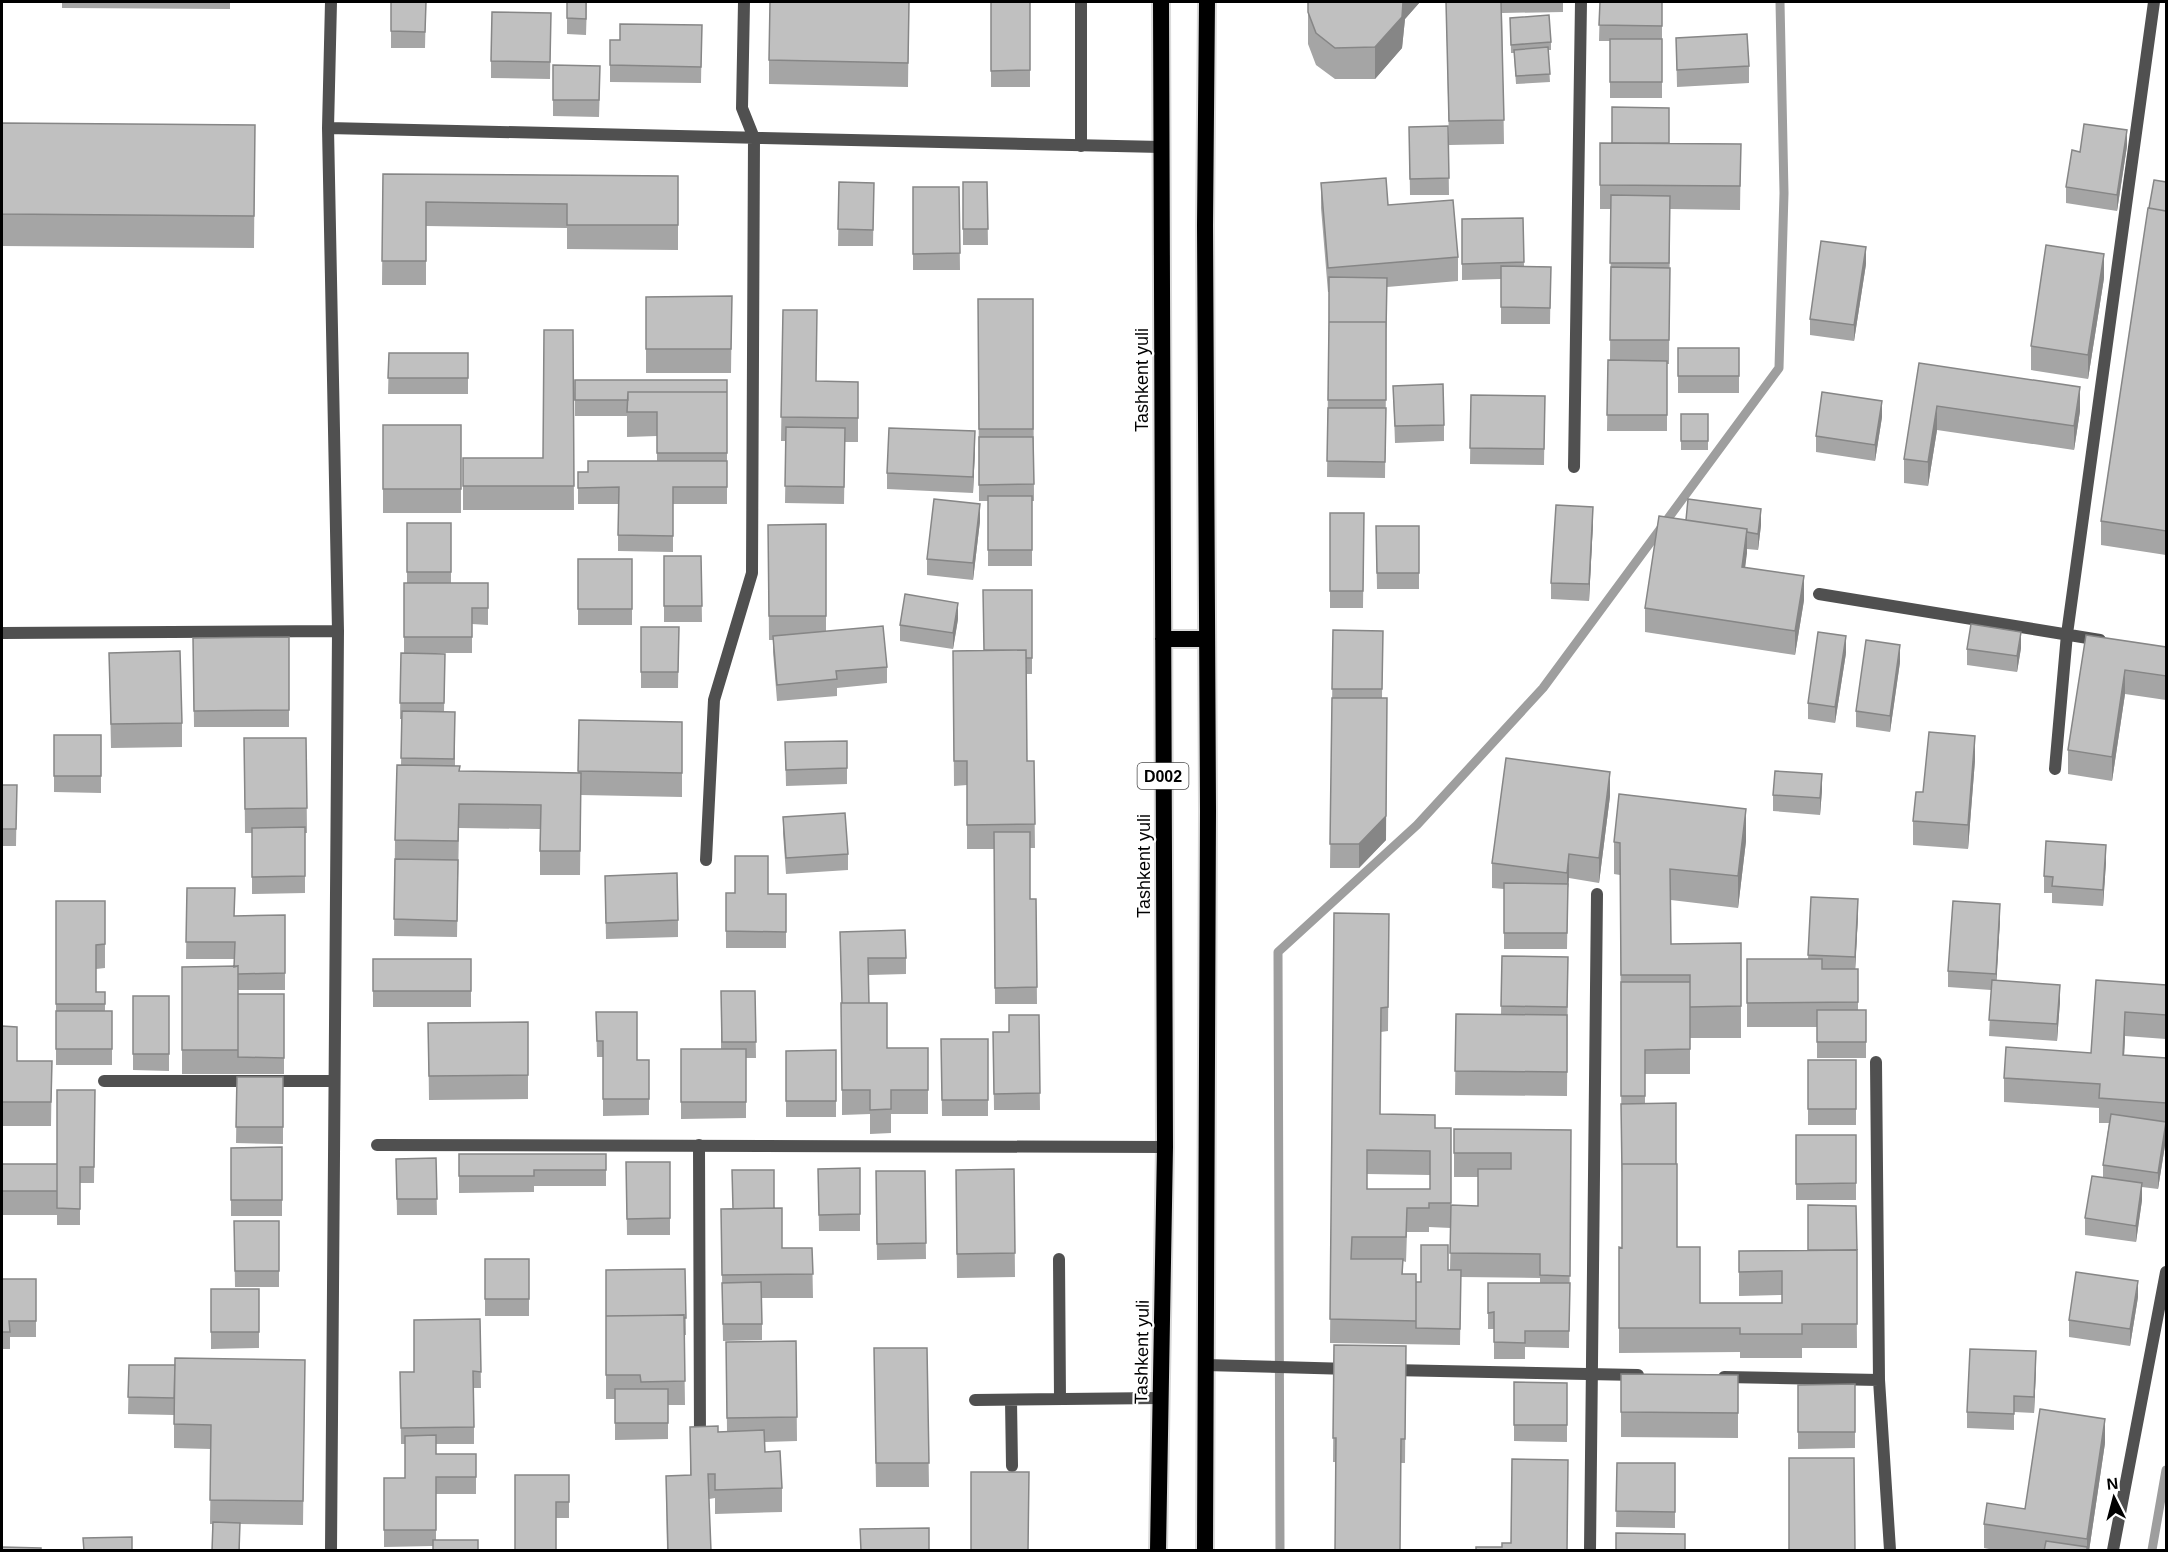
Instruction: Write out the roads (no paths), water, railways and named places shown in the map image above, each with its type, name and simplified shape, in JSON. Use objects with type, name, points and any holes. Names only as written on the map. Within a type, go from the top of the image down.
[{"type":"highway","name":"Tashkent yuli","points":[[1158,1551],[1165,1147],[1161,2]]},
{"type":"highway","name":"D002","points":[[1205,1551],[1207,2]]},
{"type":"highway","points":[[1163,639],[1207,639]]},
{"type":"street","points":[[331,2],[328,128],[338,631],[331,1551]]},
{"type":"street","points":[[706,860],[714,700],[752,573],[754,138],[742,108],[744,2]]},
{"type":"street","points":[[1081,2],[1081,146]]},
{"type":"street","points":[[1574,467],[1581,2]]},
{"type":"street","points":[[2055,769],[2067,634],[2154,2]]},
{"type":"street","points":[[328,128],[1161,147]]},
{"type":"street","points":[[1819,594],[2111,641]]},
{"type":"street","points":[[2,633],[338,631]]},
{"type":"street","points":[[1590,1551],[1597,894]]},
{"type":"street","points":[[1876,1062],[1879,1380],[1890,1551]]},
{"type":"street","points":[[104,1081],[333,1081]]},
{"type":"street","points":[[377,1145],[1165,1147]]},
{"type":"street","points":[[699,1145],[700,1439]]},
{"type":"street","points":[[1059,1259],[1060,1400]]},
{"type":"street","points":[[2113,1551],[2166,1272]]},
{"type":"street","points":[[1205,1365],[1652,1375]]},
{"type":"street","points":[[1711,1376],[1879,1380]]},
{"type":"street","points":[[975,1400],[1160,1398]]},
{"type":"street","points":[[1011,1400],[1012,1466]]},
{"type":"waterway","points":[[1280,1550],[1278,952],[1417,825],[1543,688],[1779,368],[1784,193],[1780,2]]},
{"type":"waterway","points":[[2152,1550],[2166,1470]]}]
